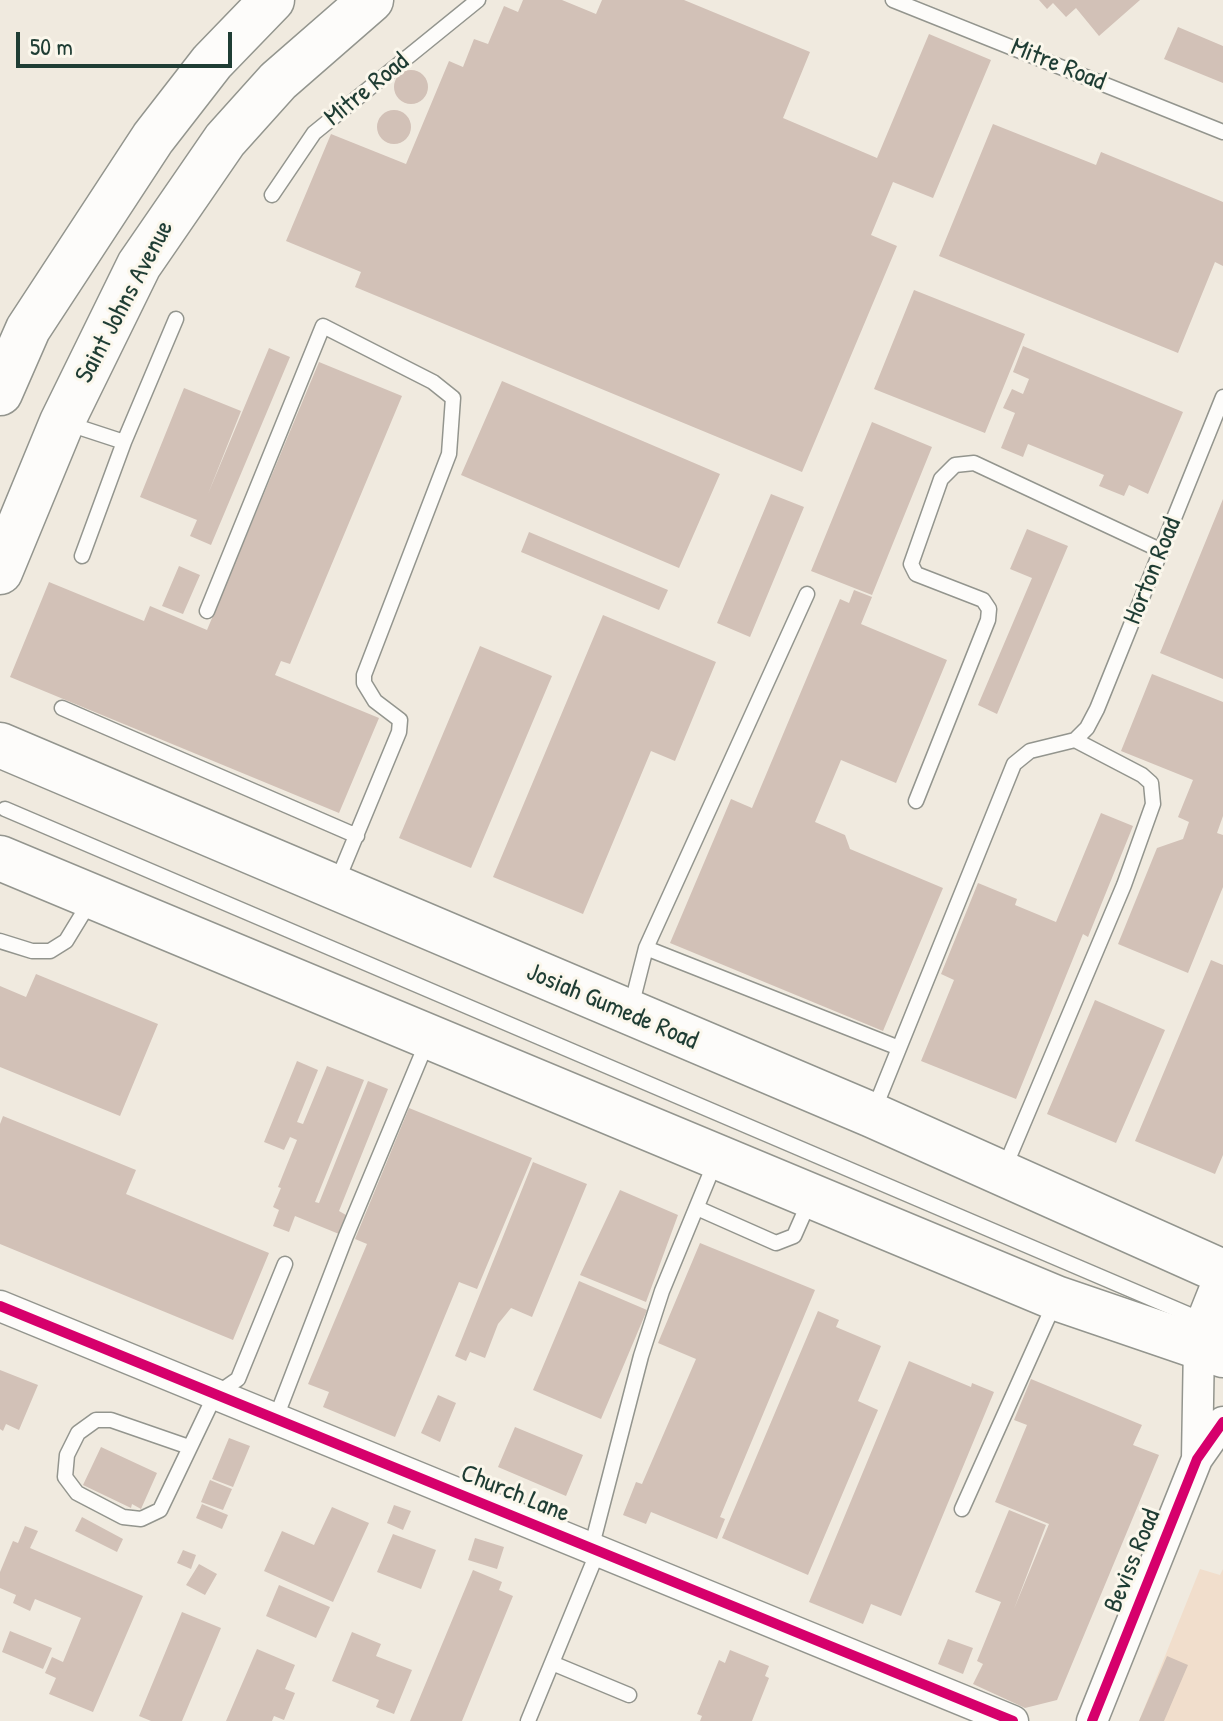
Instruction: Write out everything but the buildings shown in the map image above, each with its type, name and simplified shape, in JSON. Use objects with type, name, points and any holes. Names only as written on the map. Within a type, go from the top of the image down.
[{"type":"main road","points":[[0,393],[28,329],[153,138],[212,62],[272,0]]},
{"type":"main road","name":"Saint Johns Avenue","points":[[0,572],[62,422],[139,265],[225,140],[278,81],[371,0]]},
{"type":"main road","name":"Josiah Gumede Road","points":[[0,745],[629,1015],[872,1115],[1223,1272]]},
{"type":"main road","points":[[0,858],[1056,1298],[1215,1327]]},
{"type":"street","name":"Church Lane","points":[[0,1306],[1013,1721]]},
{"type":"street","name":"Beviss Road","points":[[1197,1459],[1215,1327]]},
{"type":"street","name":"Beviss Road","points":[[1092,1721],[1197,1459],[1223,1422]]},
{"type":"lane","name":"Mitre Road","points":[[272,195],[314,133],[478,0]]},
{"type":"lane","name":"Mitre Road","points":[[893,0],[1223,132]]},
{"type":"lane","points":[[82,556],[124,442],[176,319]]},
{"type":"lane","points":[[207,611],[323,326],[433,382],[453,398],[449,454],[364,675],[364,683],[375,701],[400,720],[399,732],[334,888]]},
{"type":"lane","name":"Horton Road","points":[[1075,740],[1087,728],[1097,709],[1223,397]]},
{"type":"lane","points":[[62,422],[124,442]]},
{"type":"lane","points":[[916,801],[988,620],[989,609],[983,600],[916,574],[911,564],[941,479],[955,465],[974,463],[1160,550]]},
{"type":"lane","points":[[629,1015],[646,948],[807,594]]},
{"type":"lane","points":[[62,708],[357,836]]},
{"type":"lane","points":[[872,1115],[1014,764],[1030,751],[1075,740],[1142,775],[1151,783],[1153,804],[1124,885],[1002,1173]]},
{"type":"lane","points":[[5,809],[1215,1327]]},
{"type":"lane","points":[[0,941],[41,952],[59,947],[93,896]]},
{"type":"lane","points":[[646,948],[899,1048]]},
{"type":"lane","points":[[275,1420],[346,1236],[430,1036]]},
{"type":"lane","points":[[528,1721],[594,1550],[641,1356],[662,1291],[718,1156]]},
{"type":"lane","points":[[697,1208],[776,1243],[794,1236],[812,1196]]},
{"type":"lane","points":[[189,1447],[111,1420],[96,1420],[78,1433],[67,1455],[65,1477],[77,1493],[123,1517],[150,1517],[160,1510],[215,1395],[238,1379],[285,1264]]},
{"type":"lane","points":[[962,1509],[1056,1298]]},
{"type":"lane","points":[[552,1663],[629,1695]]},
{"type":"shaded area","points":[[1200,1569],[1220,1575],[1223,1569],[1223,1721],[1139,1721]]},
{"type":"cycle path","points":[[0,1306],[1013,1721]]},
{"type":"cycle path","points":[[1092,1721],[1197,1459],[1223,1422]]}]
